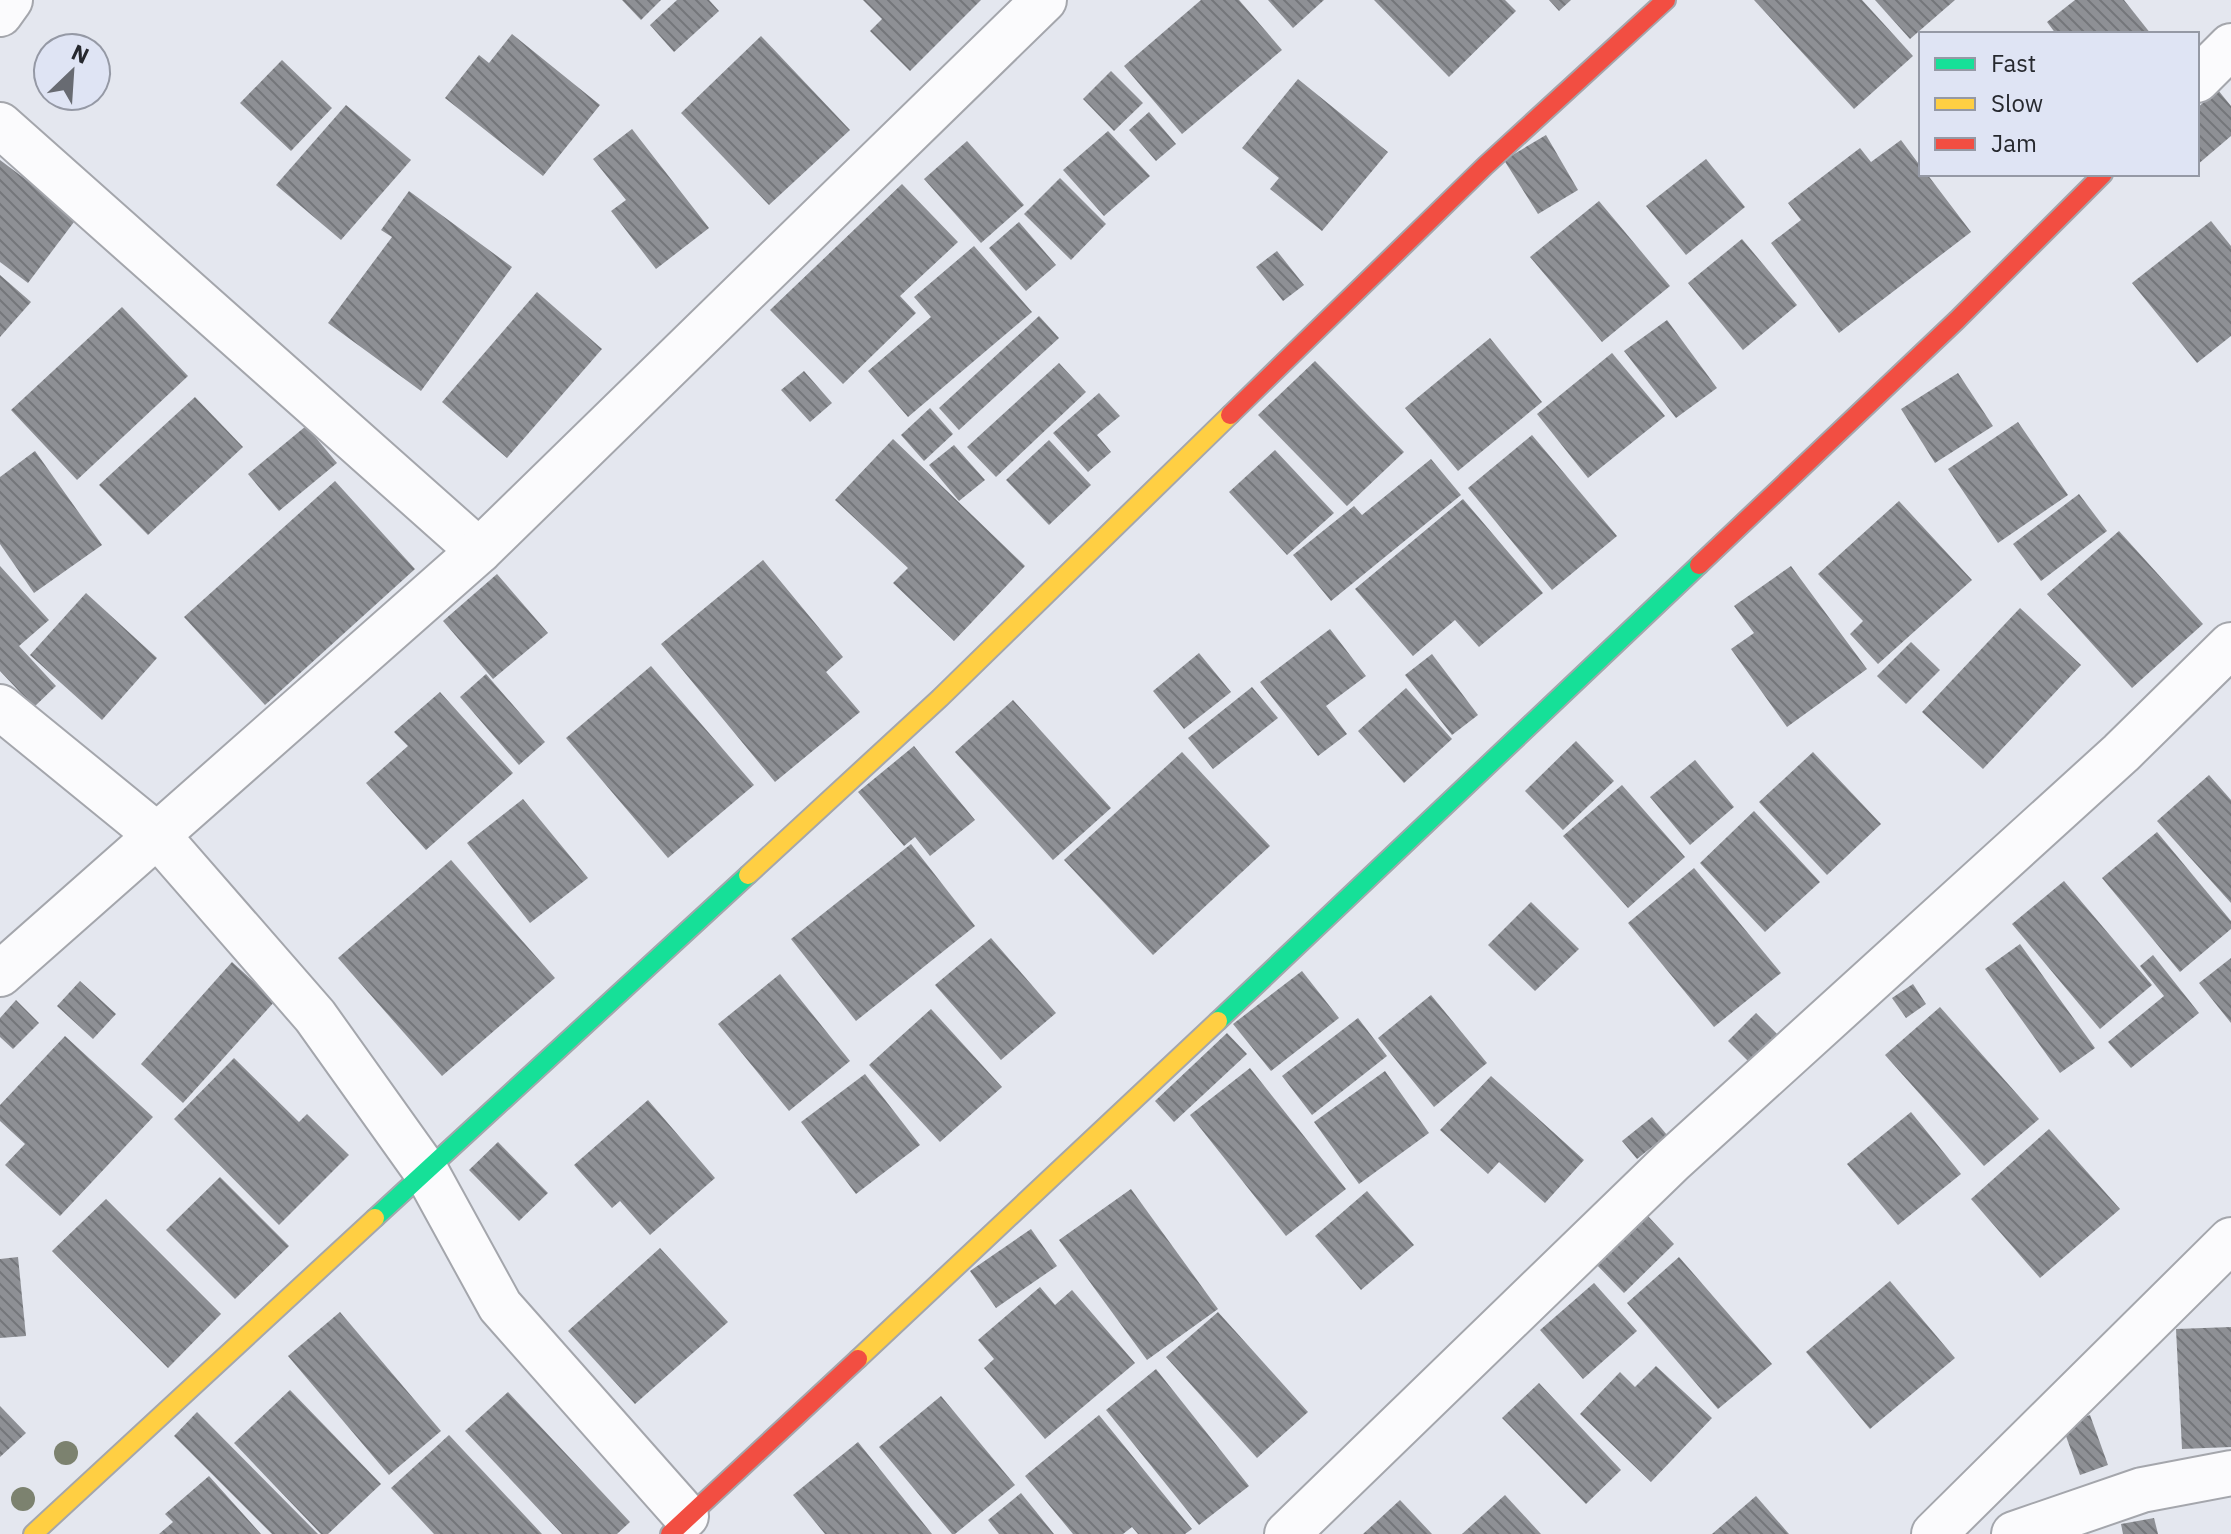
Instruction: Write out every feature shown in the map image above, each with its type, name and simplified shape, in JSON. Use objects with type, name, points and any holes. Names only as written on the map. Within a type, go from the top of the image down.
[{"type":"street","points":[[0,14],[10,0]]},
{"type":"street","points":[[0,974],[479,551],[1044,0]]},
{"type":"street","points":[[33,1534],[940,698],[1485,166],[1666,0]]},
{"type":"street","points":[[2199,78],[2231,46]]},
{"type":"street","points":[[0,125],[479,551]]},
{"type":"street","points":[[0,707],[158,836],[315,1016],[427,1173],[500,1306],[678,1525],[985,1241],[1434,817],[1957,320],[2101,176]]},
{"type":"street","points":[[1287,1534],[1672,1161],[2121,753],[2231,645]]},
{"type":"street","points":[[1934,1534],[2231,1240]]},
{"type":"street","points":[[2014,1534],[2142,1490],[2231,1473]]},
{"type":"building","points":[[622,0],[661,0],[641,20]]},
{"type":"building","points":[[677,0],[709,0],[719,11],[674,52],[650,25]]},
{"type":"building","points":[[863,0],[981,0],[910,71],[870,31],[882,19]]},
{"type":"building","points":[[1201,0],[1239,0],[1282,50],[1182,134],[1124,66]]},
{"type":"building","points":[[1268,0],[1324,0],[1293,28]]},
{"type":"building","points":[[1374,0],[1505,0],[1516,11],[1449,77]]},
{"type":"building","points":[[1549,0],[1571,0],[1559,11]]},
{"type":"building","points":[[1754,0],[1862,0],[1913,56],[1854,109]]},
{"type":"building","points":[[1875,0],[1955,0],[1910,39]]},
{"type":"building","points":[[2075,0],[2124,0],[2149,32],[2054,32],[2047,22]]},
{"type":"building","points":[[512,34],[600,105],[543,176],[445,98],[479,55],[489,63]]},
{"type":"building","points":[[761,36],[850,130],[769,205],[681,113]]},
{"type":"building","points":[[282,60],[332,108],[291,151],[240,103]]},
{"type":"building","points":[[1111,71],[1143,103],[1114,131],[1083,99]]},
{"type":"building","points":[[1298,79],[1388,152],[1322,231],[1270,189],[1279,178],[1242,148]]},
{"type":"building","points":[[2218,90],[2231,106],[2231,136],[2199,163],[2199,106]]},
{"type":"building","points":[[346,105],[411,160],[341,240],[276,185]]},
{"type":"building","points":[[1149,112],[1176,144],[1156,161],[1129,130]]},
{"type":"building","points":[[632,129],[709,228],[656,269],[611,211],[626,200],[593,159]]},
{"type":"building","points":[[1108,131],[1150,176],[1104,216],[1063,170]]},
{"type":"building","points":[[1546,135],[1578,190],[1538,214],[1504,160]]},
{"type":"building","points":[[1901,140],[1919,164],[1919,176],[1929,176],[1971,232],[1839,333],[1771,243],[1801,220],[1788,203],[1860,148],[1871,162]]},
{"type":"building","points":[[967,141],[1024,205],[981,243],[924,179]]},
{"type":"building","points":[[1706,159],[1745,207],[1686,255],[1646,206]]},
{"type":"building","points":[[0,160],[77,218],[28,283],[0,262]]},
{"type":"building","points":[[1060,178],[1106,224],[1071,260],[1024,214]]},
{"type":"building","points":[[902,184],[958,242],[900,296],[916,313],[843,384],[770,310]]},
{"type":"building","points":[[409,191],[512,267],[421,391],[328,323],[392,237],[381,230]]},
{"type":"building","points":[[1599,201],[1670,286],[1602,342],[1530,257]]},
{"type":"building","points":[[2211,221],[2231,246],[2231,336],[2197,363],[2132,283]]},
{"type":"building","points":[[1019,222],[1056,265],[1026,291],[989,248]]},
{"type":"building","points":[[1742,239],[1797,305],[1743,350],[1688,283]]},
{"type":"building","points":[[974,246],[1032,312],[908,417],[868,371],[931,317],[914,297]]},
{"type":"building","points":[[1277,251],[1304,285],[1283,301],[1256,267]]},
{"type":"building","points":[[0,275],[31,302],[0,337]]},
{"type":"building","points":[[537,292],[602,349],[507,458],[442,402]]},
{"type":"building","points":[[122,307],[188,376],[77,480],[11,410]]},
{"type":"building","points":[[1039,316],[1059,338],[959,430],[939,408]]},
{"type":"building","points":[[1667,320],[1717,388],[1676,418],[1624,351]]},
{"type":"building","points":[[1490,338],[1542,402],[1458,471],[1405,408]]},
{"type":"building","points":[[1612,353],[1665,416],[1588,478],[1537,414]]},
{"type":"building","points":[[1315,361],[1404,452],[1347,506],[1258,415]]},
{"type":"building","points":[[1059,363],[1086,392],[996,477],[967,447]]},
{"type":"building","points":[[804,371],[832,403],[810,422],[781,390]]},
{"type":"building","points":[[1958,373],[1993,426],[1935,463],[1901,409]]},
{"type":"building","points":[[1099,393],[1120,416],[1097,435],[1111,452],[1088,472],[1053,433]]},
{"type":"building","points":[[195,397],[243,447],[148,535],[99,485]]},
{"type":"building","points":[[930,408],[953,434],[924,461],[901,435]]},
{"type":"building","points":[[2018,422],[2068,495],[1998,543],[1948,469]]},
{"type":"building","points":[[306,426],[337,463],[279,511],[248,474]]},
{"type":"building","points":[[1532,435],[1617,536],[1552,590],[1468,488]]},
{"type":"building","points":[[893,439],[1025,566],[954,641],[893,583],[908,568],[835,500]]},
{"type":"building","points":[[1049,440],[1091,485],[1049,525],[1006,480]]},
{"type":"building","points":[[954,445],[985,480],[959,501],[929,465]]},
{"type":"building","points":[[1275,450],[1334,513],[1287,555],[1229,492]]},
{"type":"building","points":[[35,451],[102,545],[34,593],[0,544],[0,477]]},
{"type":"building","points":[[1431,459],[1461,495],[1331,601],[1293,555],[1354,506],[1362,515]]},
{"type":"building","points":[[335,481],[415,569],[265,705],[184,617]]},
{"type":"building","points":[[2079,494],[2107,531],[2041,581],[2013,544]]},
{"type":"building","points":[[1463,499],[1543,593],[1479,647],[1455,620],[1413,656],[1355,589]]},
{"type":"building","points":[[1899,501],[1972,580],[1878,664],[1850,634],[1863,621],[1818,574]]},
{"type":"building","points":[[2119,531],[2203,624],[2132,688],[2047,594]]},
{"type":"building","points":[[763,560],[843,657],[826,672],[860,712],[775,782],[661,644]]},
{"type":"building","points":[[0,566],[49,620],[19,646],[56,686],[34,707],[0,671]]},
{"type":"building","points":[[1791,566],[1867,669],[1787,727],[1731,649],[1754,633],[1734,606]]},
{"type":"building","points":[[497,574],[548,633],[493,679],[443,621]]},
{"type":"building","points":[[86,593],[157,658],[102,720],[30,655]]},
{"type":"building","points":[[2020,608],[2081,665],[1983,769],[1922,712]]},
{"type":"building","points":[[1330,629],[1366,676],[1326,706],[1347,734],[1318,756],[1260,682]]},
{"type":"building","points":[[1911,642],[1940,670],[1906,704],[1877,676]]},
{"type":"building","points":[[1199,653],[1231,692],[1184,729],[1153,691]]},
{"type":"building","points":[[1432,654],[1478,715],[1452,735],[1405,675]]},
{"type":"building","points":[[651,666],[754,785],[668,858],[566,738]]},
{"type":"building","points":[[486,674],[545,742],[519,765],[460,697]]},
{"type":"building","points":[[1252,687],[1278,718],[1213,769],[1188,738]]},
{"type":"building","points":[[1406,688],[1452,739],[1404,783],[1358,731]]},
{"type":"building","points":[[440,692],[513,773],[426,850],[366,783],[408,746],[394,732]]},
{"type":"building","points":[[1013,700],[1111,808],[1053,860],[955,752]]},
{"type":"building","points":[[1576,741],[1614,781],[1563,830],[1525,791]]},
{"type":"building","points":[[914,746],[975,820],[930,856],[915,837],[904,846],[858,792]]},
{"type":"building","points":[[1182,752],[1270,846],[1153,955],[1064,860]]},
{"type":"building","points":[[1813,752],[1881,824],[1827,875],[1759,802]]},
{"type":"building","points":[[1695,760],[1734,807],[1690,845],[1650,797]]},
{"type":"building","points":[[2209,775],[2231,800],[2231,903],[2157,821]]},
{"type":"building","points":[[1622,785],[1685,857],[1628,908],[1563,836]]},
{"type":"building","points":[[523,799],[588,878],[530,923],[467,843]]},
{"type":"building","points":[[1754,811],[1820,882],[1765,932],[1700,863]]},
{"type":"building","points":[[2157,832],[2231,921],[2231,929],[2180,972],[2102,878]]},
{"type":"building","points":[[911,844],[975,926],[856,1021],[791,939]]},
{"type":"building","points":[[451,860],[555,978],[442,1076],[338,958]]},
{"type":"building","points":[[1694,868],[1781,973],[1714,1027],[1628,923]]},
{"type":"building","points":[[2064,881],[2152,985],[2100,1029],[2012,924]]},
{"type":"building","points":[[1531,902],[1579,949],[1535,991],[1488,945]]},
{"type":"building","points":[[991,938],[1056,1013],[1001,1060],[935,985]]},
{"type":"building","points":[[2020,944],[2095,1048],[2060,1073],[1985,969]]},
{"type":"building","points":[[2153,955],[2199,1013],[2131,1068],[2108,1042],[2164,996],[2140,966]]},
{"type":"building","points":[[2231,958],[2231,1023],[2199,983]]},
{"type":"building","points":[[232,962],[275,1001],[183,1103],[141,1064]]},
{"type":"building","points":[[1302,971],[1339,1018],[1271,1071],[1233,1024]]},
{"type":"building","points":[[780,974],[850,1061],[789,1111],[718,1024]]},
{"type":"building","points":[[80,981],[116,1014],[93,1039],[57,1006]]},
{"type":"building","points":[[1913,984],[1926,1004],[1906,1018],[1892,998]]},
{"type":"building","points":[[1431,995],[1487,1063],[1434,1107],[1378,1038]]},
{"type":"building","points":[[16,1000],[39,1023],[13,1049],[0,1037],[0,1018]]},
{"type":"building","points":[[1940,1007],[2039,1119],[1984,1166],[1885,1055]]},
{"type":"building","points":[[931,1009],[1002,1087],[940,1142],[869,1065]]},
{"type":"building","points":[[1756,1013],[1781,1038],[1753,1066],[1728,1041]]},
{"type":"building","points":[[1358,1018],[1387,1056],[1312,1115],[1282,1076]]},
{"type":"building","points":[[1227,1033],[1247,1054],[1174,1122],[1155,1101]]},
{"type":"building","points":[[65,1036],[153,1117],[60,1216],[5,1165],[25,1144],[0,1121],[0,1105]]},
{"type":"building","points":[[234,1058],[299,1122],[307,1114],[349,1155],[279,1225],[174,1119]]},
{"type":"building","points":[[1250,1068],[1346,1189],[1286,1236],[1190,1115]]},
{"type":"building","points":[[1385,1071],[1429,1133],[1359,1184],[1314,1122]]},
{"type":"building","points":[[865,1074],[920,1145],[856,1194],[801,1122]]},
{"type":"building","points":[[1491,1076],[1584,1160],[1545,1203],[1499,1162],[1488,1174],[1440,1130]]},
{"type":"building","points":[[648,1100],[715,1178],[650,1235],[620,1201],[612,1208],[574,1165]]},
{"type":"building","points":[[1911,1112],[1961,1174],[1898,1225],[1847,1164]]},
{"type":"building","points":[[1652,1117],[1667,1135],[1637,1159],[1622,1141]]},
{"type":"building","points":[[2049,1129],[2120,1209],[2040,1278],[1971,1199]]},
{"type":"building","points":[[498,1142],[548,1193],[519,1221],[469,1170]]},
{"type":"building","points":[[220,1177],[289,1246],[235,1299],[166,1230]]},
{"type":"building","points":[[1131,1189],[1218,1309],[1147,1360],[1059,1240]]},
{"type":"building","points":[[1367,1191],[1414,1245],[1361,1290],[1315,1236]]},
{"type":"building","points":[[106,1199],[221,1314],[168,1368],[52,1251]]},
{"type":"building","points":[[1646,1214],[1674,1244],[1624,1293],[1594,1262]]},
{"type":"building","points":[[1031,1229],[1057,1266],[996,1308],[970,1271]]},
{"type":"building","points":[[660,1248],[728,1322],[635,1404],[568,1331]]},
{"type":"building","points":[[18,1257],[26,1336],[0,1338],[0,1259]]},
{"type":"building","points":[[1679,1257],[1772,1364],[1718,1409],[1627,1303]]},
{"type":"building","points":[[1890,1281],[1955,1358],[1870,1429],[1806,1352]]},
{"type":"building","points":[[1594,1283],[1637,1331],[1583,1379],[1540,1330]]},
{"type":"building","points":[[1040,1287],[1055,1305],[1072,1290],[1135,1363],[1045,1439],[984,1368],[994,1359],[978,1340]]},
{"type":"building","points":[[340,1312],[441,1431],[389,1475],[288,1356]]},
{"type":"building","points":[[1218,1312],[1308,1412],[1257,1458],[1166,1357]]},
{"type":"building","points":[[2231,1327],[2231,1447],[2182,1449],[2176,1329]]},
{"type":"building","points":[[1656,1366],[1712,1418],[1651,1482],[1580,1414],[1620,1372],[1635,1387]]},
{"type":"building","points":[[1156,1369],[1249,1486],[1199,1525],[1106,1410]]},
{"type":"building","points":[[1539,1383],[1621,1470],[1586,1504],[1502,1418]]},
{"type":"building","points":[[290,1390],[381,1484],[328,1534],[321,1534],[234,1443]]},
{"type":"building","points":[[508,1392],[630,1522],[617,1534],[562,1534],[465,1431]]},
{"type":"building","points":[[941,1396],[1015,1485],[955,1534],[879,1447]]},
{"type":"building","points":[[0,1406],[26,1433],[0,1457]]},
{"type":"building","points":[[197,1412],[318,1534],[272,1534],[174,1436]]},
{"type":"building","points":[[1099,1415],[1192,1529],[1185,1534],[1138,1534],[1132,1527],[1123,1534],[1073,1534],[1025,1476]]},
{"type":"building","points":[[2090,1415],[2108,1465],[2080,1475],[2062,1425]]},
{"type":"building","points":[[449,1435],[542,1534],[434,1534],[391,1488]]},
{"type":"building","points":[[858,1442],[932,1534],[825,1534],[793,1495]]},
{"type":"building","points":[[209,1476],[261,1534],[159,1534],[173,1522],[165,1514]]},
{"type":"building","points":[[1021,1493],[1054,1534],[999,1534],[988,1520]]},
{"type":"building","points":[[1505,1495],[1541,1534],[1462,1534]]},
{"type":"building","points":[[1756,1496],[1789,1534],[1712,1534]]},
{"type":"building","points":[[1400,1500],[1432,1534],[1363,1534]]},
{"type":"building","points":[[2154,1518],[2158,1534],[2123,1534],[2121,1524]]},
{"type":"traffic: fast","points":[[1218,1021],[1699,565]]},
{"type":"traffic: fast","points":[[375,1218],[748,875]]},
{"type":"traffic: slow","points":[[748,875],[940,698],[1230,415]]},
{"type":"traffic: slow","points":[[858,1359],[1218,1021]]},
{"type":"traffic: slow","points":[[33,1534],[375,1218]]},
{"type":"traffic: jam","points":[[1230,415],[1485,166],[1666,0]]},
{"type":"traffic: jam","points":[[1699,565],[1957,320],[2101,176]]},
{"type":"traffic: jam","points":[[670,1534],[858,1359]]}]
